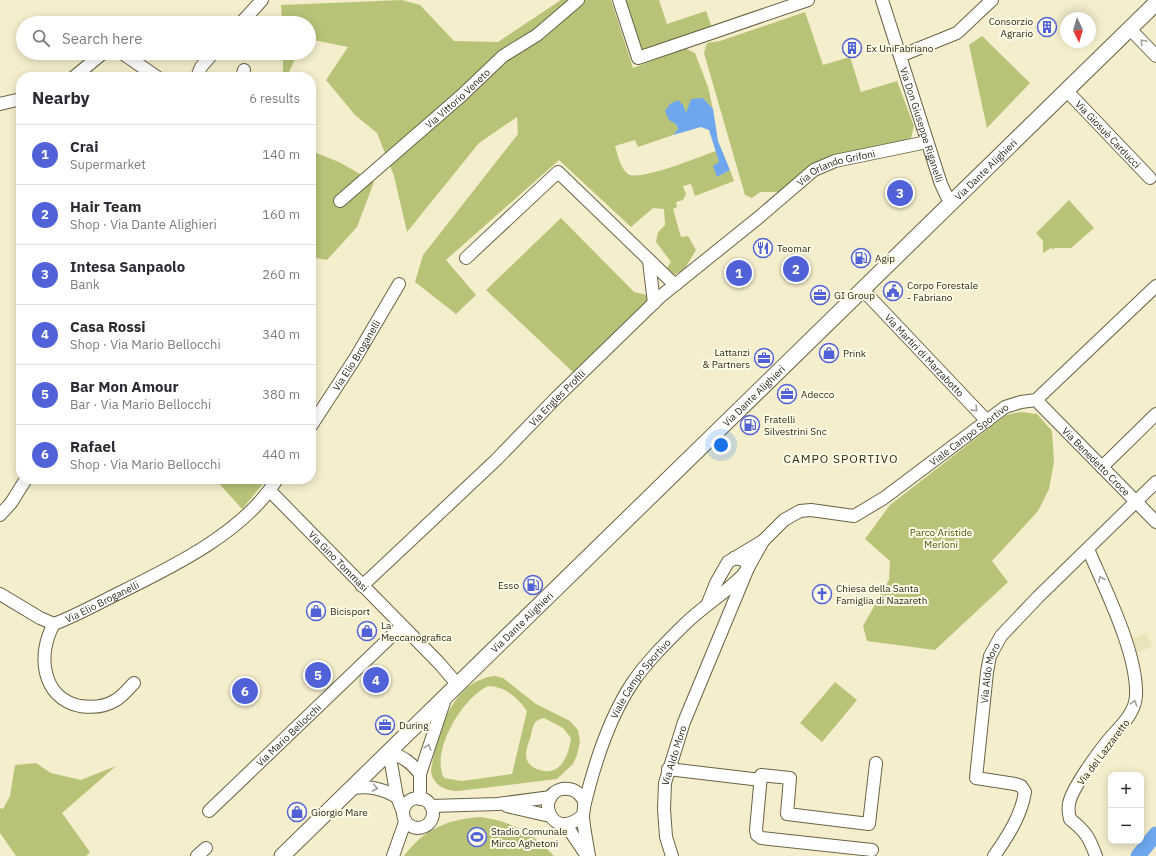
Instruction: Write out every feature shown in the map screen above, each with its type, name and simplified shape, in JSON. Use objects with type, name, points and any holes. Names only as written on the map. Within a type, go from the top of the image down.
[{"type":"main road","name":"Via Dante Alighieri","points":[[282,856],[1156,3]]},
{"type":"street","points":[[247,16],[262,0]]},
{"type":"street","name":"Via Vittorio Veneto","points":[[340,201],[461,96],[500,59],[537,35],[578,0]]},
{"type":"street","points":[[619,0],[638,58],[808,0]]},
{"type":"street","name":"Via Don Giuseppe Riganelli","points":[[882,0],[941,184],[950,203]]},
{"type":"street","points":[[900,56],[958,33],[992,0]]},
{"type":"street","points":[[1130,28],[1156,56]]},
{"type":"street","points":[[80,72],[95,60]]},
{"type":"street","points":[[132,60],[150,72]]},
{"type":"street","points":[[198,72],[207,60]]},
{"type":"street","name":"Via Giosuè Carducci","points":[[1066,90],[1150,178]]},
{"type":"street","points":[[0,104],[16,100]]},
{"type":"street","name":"Via Orlando Grifoni","points":[[758,218],[814,170],[835,161],[927,142]]},
{"type":"street","points":[[466,258],[558,172],[675,285]]},
{"type":"street","name":"Via Engles Profili","points":[[362,586],[496,460],[556,398],[654,303],[758,218]]},
{"type":"street","points":[[649,261],[654,303]]},
{"type":"street","name":"Via Elio Broganelli","points":[[316,418],[356,357],[399,284]]},
{"type":"street","points":[[1036,400],[1156,286]]},
{"type":"street","name":"Via Martiri di Marzabotto","points":[[862,289],[987,421]]},
{"type":"street","name":"Viale Campo Sportivo","points":[[708,603],[716,583],[730,563],[763,541],[784,520],[800,511],[817,510],[843,516],[854,516],[884,498],[1006,407],[1021,402],[1036,400]]},
{"type":"street","name":"Via Benedetto Croce","points":[[1036,400],[1156,522]]},
{"type":"street","points":[[1102,467],[1156,414]]},
{"type":"street","name":"Via Aldo Moro","points":[[994,856],[1006,839],[1022,808],[1024,792],[1021,786],[1015,784],[976,778],[990,656],[1001,636],[1135,501],[1156,482]]},
{"type":"street","points":[[0,515],[11,503],[23,484]]},
{"type":"street","name":"Via Elio Broganelli","points":[[134,683],[117,700],[105,705],[91,708],[72,704],[60,696],[50,686],[45,671],[44,651],[49,633],[54,624],[171,568],[195,554],[244,516],[270,491],[274,484]]},
{"type":"street","name":"Via Gino Tommasi","points":[[270,491],[402,626],[452,689]]},
{"type":"street","name":"Viale Campo Sportivo","points":[[584,811],[594,769],[616,714],[633,683],[652,658],[708,603],[727,589],[748,568],[763,541]]},
{"type":"street","name":"Via del Lazzaretto","points":[[1088,549],[1119,622],[1134,672],[1136,698],[1128,719],[1110,739],[1079,781],[1068,804],[1070,819],[1080,827],[1090,840],[1096,856]]},
{"type":"street","points":[[727,589],[730,563],[740,558],[745,560],[748,568]]},
{"type":"street","name":"Via Aldo Moro","points":[[672,856],[666,838],[664,809],[665,783],[668,769],[684,722],[748,568]]},
{"type":"street","name":"Via Aldo Moro","points":[[727,589],[729,615]]},
{"type":"street","points":[[0,594],[40,618],[54,624]]},
{"type":"street","name":"Via Mario Bellocchi","points":[[209,811],[402,626]]},
{"type":"street","points":[[420,798],[420,774],[452,689]]},
{"type":"street","points":[[420,774],[413,765],[403,757],[389,752],[397,797],[404,817],[412,827],[420,828]]},
{"type":"street","points":[[872,850],[761,838],[757,835],[761,775],[790,778],[787,814],[869,824],[876,762]]},
{"type":"street","name":"Viale Campo Sportivo","points":[[575,791],[594,769]]},
{"type":"street","points":[[668,769],[761,780]]},
{"type":"street","points":[[352,788],[369,786],[383,789],[397,797]]},
{"type":"street","points":[[431,806],[498,804],[551,796],[560,789],[566,788],[575,791],[581,797],[584,811],[588,856]]},
{"type":"street","points":[[550,816],[548,807],[551,796]]},
{"type":"street","points":[[394,853],[404,817],[404,807],[411,800],[420,798],[428,802],[431,806],[432,818]]},
{"type":"street","points":[[498,804],[550,816],[556,822],[566,825],[577,822],[584,811]]},
{"type":"street","points":[[394,853],[420,828],[427,825],[432,818],[459,806]]},
{"type":"street","points":[[566,825],[588,856]]},
{"type":"shaded area","points":[[1147,633],[1152,647],[1137,652],[1132,638]]},
{"type":"green space","points":[[402,0],[420,5],[454,41],[498,42],[561,0],[611,0],[633,68],[685,48],[695,53],[708,87],[713,109],[703,98],[676,124],[678,129],[673,135],[638,147],[635,140],[615,146],[625,171],[634,176],[657,172],[716,151],[719,163],[717,177],[730,170],[734,181],[695,196],[691,184],[683,186],[686,194],[683,200],[676,202],[677,207],[673,209],[681,237],[688,236],[696,250],[684,270],[673,275],[667,268],[671,262],[656,242],[658,232],[665,225],[664,209],[653,208],[631,227],[559,160],[446,260],[476,295],[456,314],[415,282],[423,255],[518,134],[517,117],[479,143],[407,232],[394,176],[377,133],[355,115],[326,80],[348,47],[316,40],[316,16],[282,16],[281,5]]},
{"type":"green space","points":[[624,0],[659,0],[667,24],[706,11],[712,28],[641,51]]},
{"type":"green space","points":[[805,12],[823,65],[850,57],[861,92],[897,81],[914,126],[911,138],[903,142],[870,149],[779,192],[760,192],[752,198],[745,195],[704,53],[707,43],[720,41]]},
{"type":"green space","points":[[982,36],[1030,83],[987,128],[969,45]]},
{"type":"green space","points":[[283,60],[295,60],[289,72],[283,72]]},
{"type":"green space","points":[[316,153],[339,162],[374,182],[357,227],[327,260],[316,258]]},
{"type":"green space","points":[[1069,200],[1094,228],[1071,248],[1054,248],[1053,250],[1051,248],[1043,253],[1043,241],[1036,233]]},
{"type":"green space","points":[[561,218],[634,292],[651,296],[574,373],[486,290]]},
{"type":"green space","name":"Parco Aristide Merloni","points":[[1021,412],[1037,414],[1052,431],[1054,462],[1049,489],[1038,511],[992,561],[1008,582],[935,650],[867,641],[863,626],[889,580],[890,561],[865,539],[890,505],[1006,415]]},
{"type":"green space","points":[[220,484],[263,484],[242,509]]},
{"type":"green space","points":[[495,676],[503,678],[536,704],[570,721],[578,730],[580,742],[577,755],[573,764],[557,779],[458,791],[444,788],[434,780],[431,771],[437,741],[442,726],[457,698],[467,688],[480,680]],"holes":[[[488,686],[505,690],[515,697],[527,711],[512,774],[462,781],[444,778],[441,767],[441,754],[451,727],[468,702],[478,692]],[[544,718],[563,728],[571,738],[563,763],[559,767],[547,771],[538,770],[532,766],[528,762],[526,756],[533,726],[538,720]]]},
{"type":"green space","points":[[835,682],[857,700],[822,742],[800,723]]},
{"type":"green space","points":[[36,763],[51,773],[81,780],[116,766],[62,813],[90,852],[86,856],[16,856],[0,833],[0,808],[3,809],[10,796],[15,765]]},
{"type":"green space","name":"Stadio Comunale Mirco Aghetoni","points":[[481,817],[512,825],[521,829],[538,840],[554,856],[404,856],[428,832],[447,823]]},
{"type":"water","points":[[703,98],[713,109],[718,141],[730,170],[717,177],[713,166],[719,162],[709,130],[701,127],[673,135],[678,129],[676,124],[669,120],[665,111],[670,104],[678,100],[683,105],[686,113],[691,99]]},
{"type":"waterway","points":[[1138,856],[1156,834]]},
{"type":"place","name":"Consorzio Agrario","points":[[1047,27]]},
{"type":"place","name":"Ex UniFabriano","points":[[852,48]]},
{"type":"place","name":"Intesa Sanpaolo","points":[[900,193]]},
{"type":"place","name":"Teomar","points":[[763,248]]},
{"type":"place","name":"Agip","points":[[861,258]]},
{"type":"place","name":"Hair Team","points":[[796,269]]},
{"type":"place","name":"Crai","points":[[739,273]]},
{"type":"place","name":"Corpo Forestale - Fabriano","points":[[893,291]]},
{"type":"place","name":"GI Group","points":[[820,295]]},
{"type":"place","name":"Prink","points":[[829,353]]},
{"type":"place","name":"Lattanzi & Partners","points":[[764,358]]},
{"type":"place","name":"Adecco","points":[[787,394]]},
{"type":"place","name":"Fratelli Silvestrini Snc","points":[[750,425]]},
{"type":"place","name":"Esso","points":[[533,585]]},
{"type":"place","name":"Chiesa della Santa Famiglia di Nazareth","points":[[822,594]]},
{"type":"place","name":"Bicisport","points":[[316,611]]},
{"type":"place","name":"La Meccanografica","points":[[367,631]]},
{"type":"place","name":"Bar Mon Amour","points":[[318,675]]},
{"type":"place","name":"Casa Rossi","points":[[376,680]]},
{"type":"place","name":"Rafael","points":[[245,691]]},
{"type":"place","name":"During","points":[[385,725]]},
{"type":"place","name":"Giorgio Mare","points":[[297,812]]},
{"type":"place","name":"Stadio Comunale Mirco Aghetoni","points":[[477,837]]},
{"type":"district","name":"CAMPO SPORTIVO","points":[[841,459]]}]
